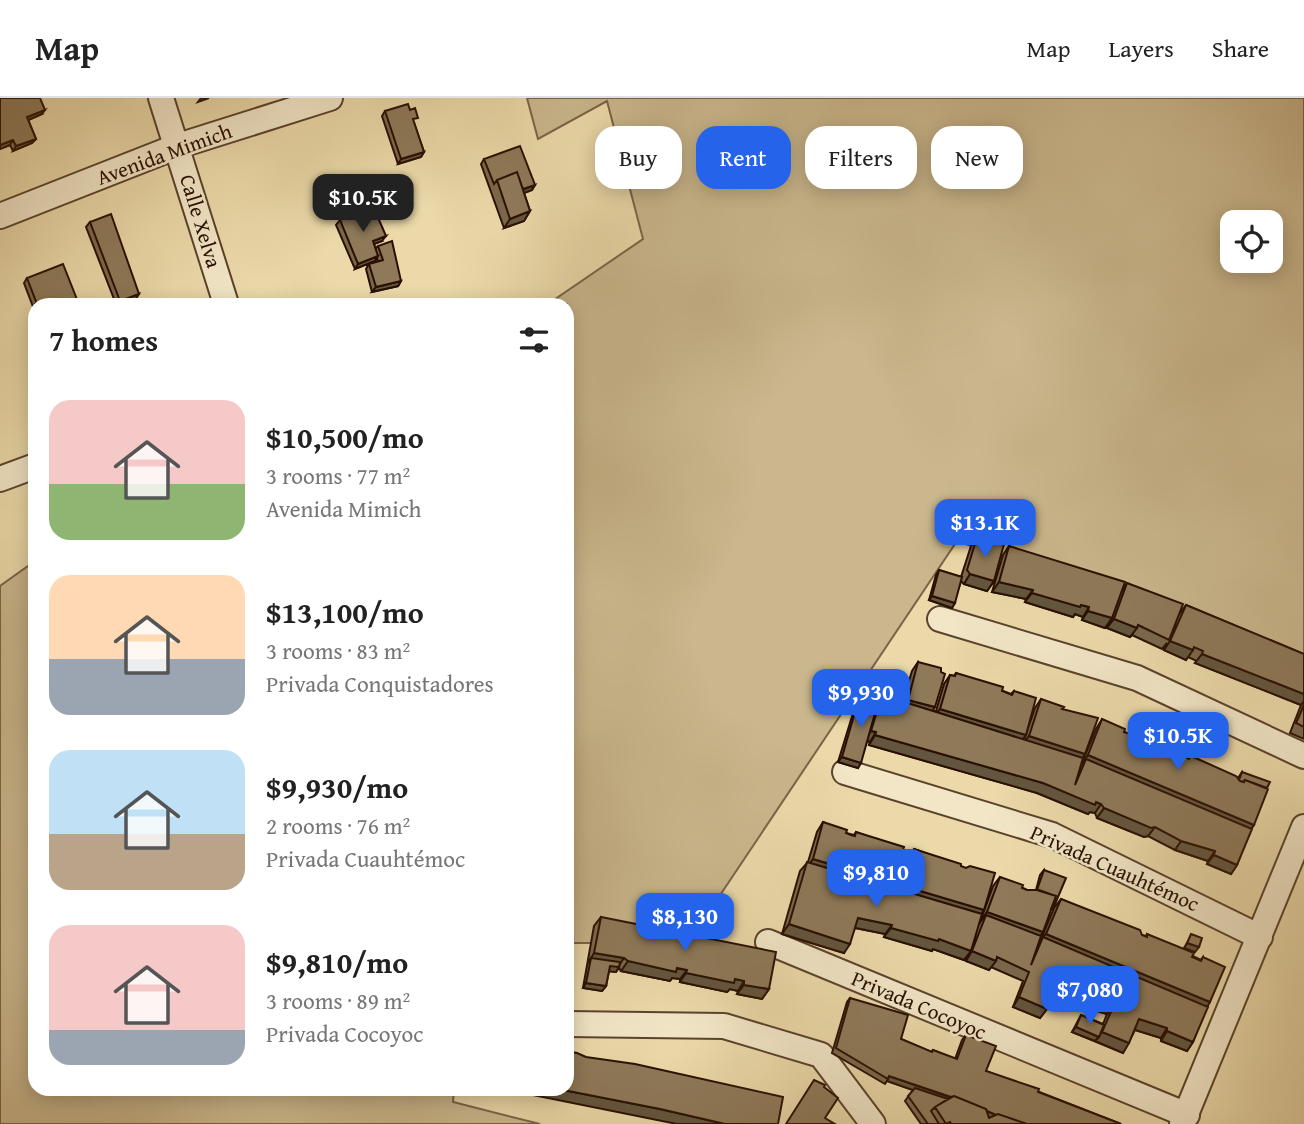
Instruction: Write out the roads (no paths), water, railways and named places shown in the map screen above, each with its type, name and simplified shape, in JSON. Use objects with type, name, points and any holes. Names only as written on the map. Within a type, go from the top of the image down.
[{"type":"street","name":"Calle Xelva","points":[[161,98],[224,298]]},
{"type":"street","name":"Avenida Mimich","points":[[0,216],[178,146],[330,98]]},
{"type":"street","points":[[0,479],[28,469]]},
{"type":"street","points":[[940,619],[1137,678],[1304,756]]},
{"type":"street","name":"Privada Cuauhtémoc","points":[[845,772],[1052,835],[1260,937]]},
{"type":"street","points":[[1184,1119],[1304,827]]},
{"type":"street","name":"Privada Cocoyoc","points":[[768,942],[1184,1119]]},
{"type":"street","points":[[574,1024],[724,1026],[821,1055],[873,1124]]}]
